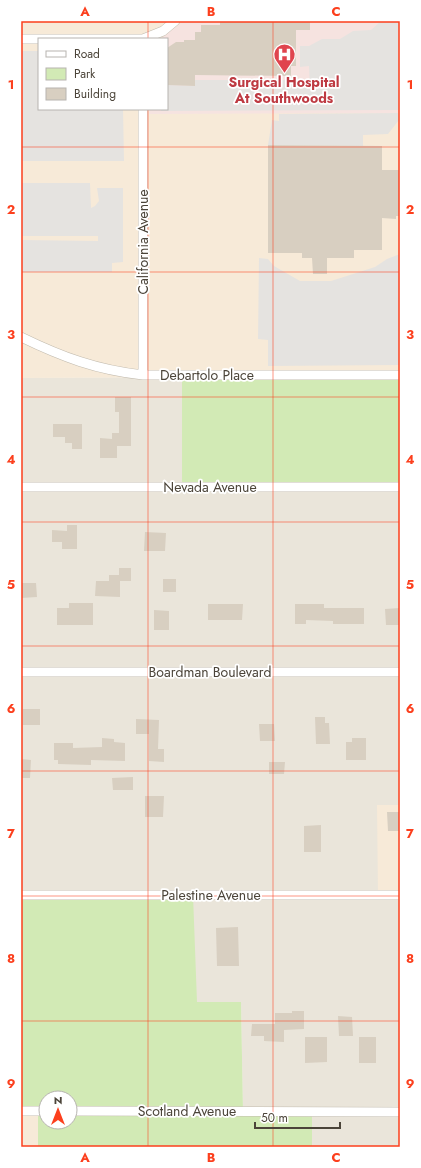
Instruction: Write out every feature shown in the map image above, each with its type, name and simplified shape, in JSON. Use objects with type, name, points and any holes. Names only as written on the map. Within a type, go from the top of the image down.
[{"type":"street","points":[[146,38],[163,31],[175,21]]},
{"type":"street","points":[[21,39],[38,39]]},
{"type":"street","name":"California Avenue","points":[[143,110],[143,375]]},
{"type":"street","name":"Debartolo Place","points":[[21,337],[61,356],[119,372],[143,375],[400,375]]},
{"type":"street","name":"Nevada Avenue","points":[[21,487],[400,487]]},
{"type":"street","name":"Boardman Boulevard","points":[[21,672],[400,672]]},
{"type":"street","name":"Palestine Avenue","points":[[21,895],[400,895]]},
{"type":"street","points":[[21,1111],[38,1111]]},
{"type":"street","name":"Scotland Avenue","points":[[78,1111],[400,1112]]},
{"type":"shaded area","points":[[21,21],[400,21],[400,376],[21,378]]},
{"type":"shaded area","name":"Surgical Hospital At Southwoods","points":[[183,21],[400,21],[400,113],[149,114],[149,110],[168,110],[168,38],[161,38]]},
{"type":"shaded area","points":[[381,21],[400,21],[400,110],[161,111],[168,110],[168,85],[195,86],[195,80],[307,80],[307,88],[310,89],[309,66],[300,67],[300,46],[309,46],[322,39],[340,39],[353,31],[371,30]]},
{"type":"shaded area","points":[[21,51],[38,51],[38,110],[123,110],[124,161],[21,161]]},
{"type":"shaded area","points":[[398,113],[399,120],[388,134],[363,135],[363,146],[268,145],[272,120],[279,121],[279,114]]},
{"type":"shaded area","points":[[21,183],[90,183],[91,208],[99,201],[97,188],[123,188],[123,262],[112,263],[112,272],[21,272],[21,240],[98,241],[98,236],[21,236]]},
{"type":"shaded area","points":[[400,254],[400,365],[268,366],[268,340],[258,339],[259,258],[268,259],[274,266],[300,281],[331,281],[375,267],[387,259]]},
{"type":"shaded area","points":[[182,377],[182,486],[400,487],[400,805],[377,805],[400,895],[400,1147],[312,1147],[311,1112],[243,1111],[241,1002],[197,1002],[21,895],[21,378]]},
{"type":"shaded area","points":[[377,805],[400,805],[400,895],[378,895]]},
{"type":"shaded area","points":[[21,1111],[38,1111],[38,1147],[21,1147]]},
{"type":"green space","points":[[182,375],[400,375],[400,487],[182,487]]},
{"type":"green space","points":[[21,895],[193,895],[197,1002],[241,1002],[243,1111],[312,1112],[312,1147],[38,1147],[38,1130],[78,1130],[78,1090],[38,1090],[38,1111],[21,1111]]},
{"type":"building","points":[[220,21],[310,21],[310,30],[296,30],[296,66],[291,66],[291,76],[195,75],[195,86],[168,85],[168,47],[176,42],[195,40],[195,32],[201,32],[201,25],[220,25]]},
{"type":"building","points":[[268,145],[382,146],[382,170],[400,170],[400,216],[396,216],[396,219],[382,218],[382,250],[354,250],[354,258],[327,258],[327,274],[313,274],[312,258],[302,258],[302,253],[268,253]]},
{"type":"building","points":[[115,397],[131,397],[131,446],[117,446],[117,458],[100,458],[100,438],[112,439],[112,433],[119,433],[119,412],[115,412]]},
{"type":"building","points":[[53,424],[82,424],[82,449],[72,449],[72,443],[65,443],[65,437],[53,437]]},
{"type":"building","points":[[67,525],[77,525],[77,549],[62,549],[62,542],[52,542],[52,530],[67,531]]},
{"type":"building","points":[[145,532],[166,533],[165,551],[144,551]]},
{"type":"building","points":[[119,568],[131,568],[131,581],[120,581],[120,597],[95,596],[96,581],[109,581],[109,575],[119,575]]},
{"type":"building","points":[[163,579],[176,579],[176,592],[163,592]]},
{"type":"building","points":[[21,583],[36,583],[37,597],[21,598]]},
{"type":"building","points":[[69,603],[93,603],[93,625],[57,625],[57,608],[69,608]]},
{"type":"building","points":[[208,604],[243,604],[242,620],[208,620]]},
{"type":"building","points":[[295,604],[324,604],[324,608],[364,608],[364,624],[333,624],[333,621],[306,620],[306,624],[295,624]]},
{"type":"building","points":[[400,608],[400,625],[386,625],[385,609]]},
{"type":"building","points":[[154,610],[169,611],[169,630],[154,630]]},
{"type":"building","points":[[23,709],[40,709],[40,725],[23,725]]},
{"type":"building","points":[[315,717],[325,717],[325,723],[329,723],[330,744],[316,744]]},
{"type":"building","points":[[136,719],[159,720],[158,749],[164,749],[164,762],[149,761],[149,734],[136,734]]},
{"type":"building","points":[[259,724],[274,724],[275,741],[260,741]]},
{"type":"building","points":[[102,738],[114,739],[114,742],[125,743],[125,761],[91,760],[91,765],[58,764],[58,760],[54,760],[54,743],[73,743],[73,748],[102,747]]},
{"type":"building","points":[[352,738],[366,738],[366,760],[346,760],[346,742],[352,742]]},
{"type":"building","points":[[21,759],[31,760],[30,778],[21,778]]},
{"type":"building","points":[[269,762],[285,762],[284,774],[269,774]]},
{"type":"building","points":[[133,777],[133,790],[113,790],[112,778]]},
{"type":"building","points":[[145,796],[164,796],[163,817],[145,817]]},
{"type":"building","points":[[387,812],[400,812],[400,831],[388,831]]},
{"type":"building","points":[[321,825],[321,852],[304,852],[304,826]]},
{"type":"building","points":[[238,927],[239,966],[217,966],[216,928]]},
{"type":"building","points":[[292,1011],[304,1011],[304,1029],[284,1030],[284,1042],[264,1041],[264,1036],[251,1036],[252,1024],[275,1024],[275,1013],[292,1013]]},
{"type":"building","points":[[338,1016],[352,1017],[353,1036],[339,1036]]},
{"type":"building","points":[[305,1037],[327,1037],[327,1062],[305,1063]]},
{"type":"building","points":[[359,1037],[376,1037],[376,1063],[359,1063]]},
{"type":"place","name":"Surgical Hospital At Southwoods","points":[[284,74]]}]
